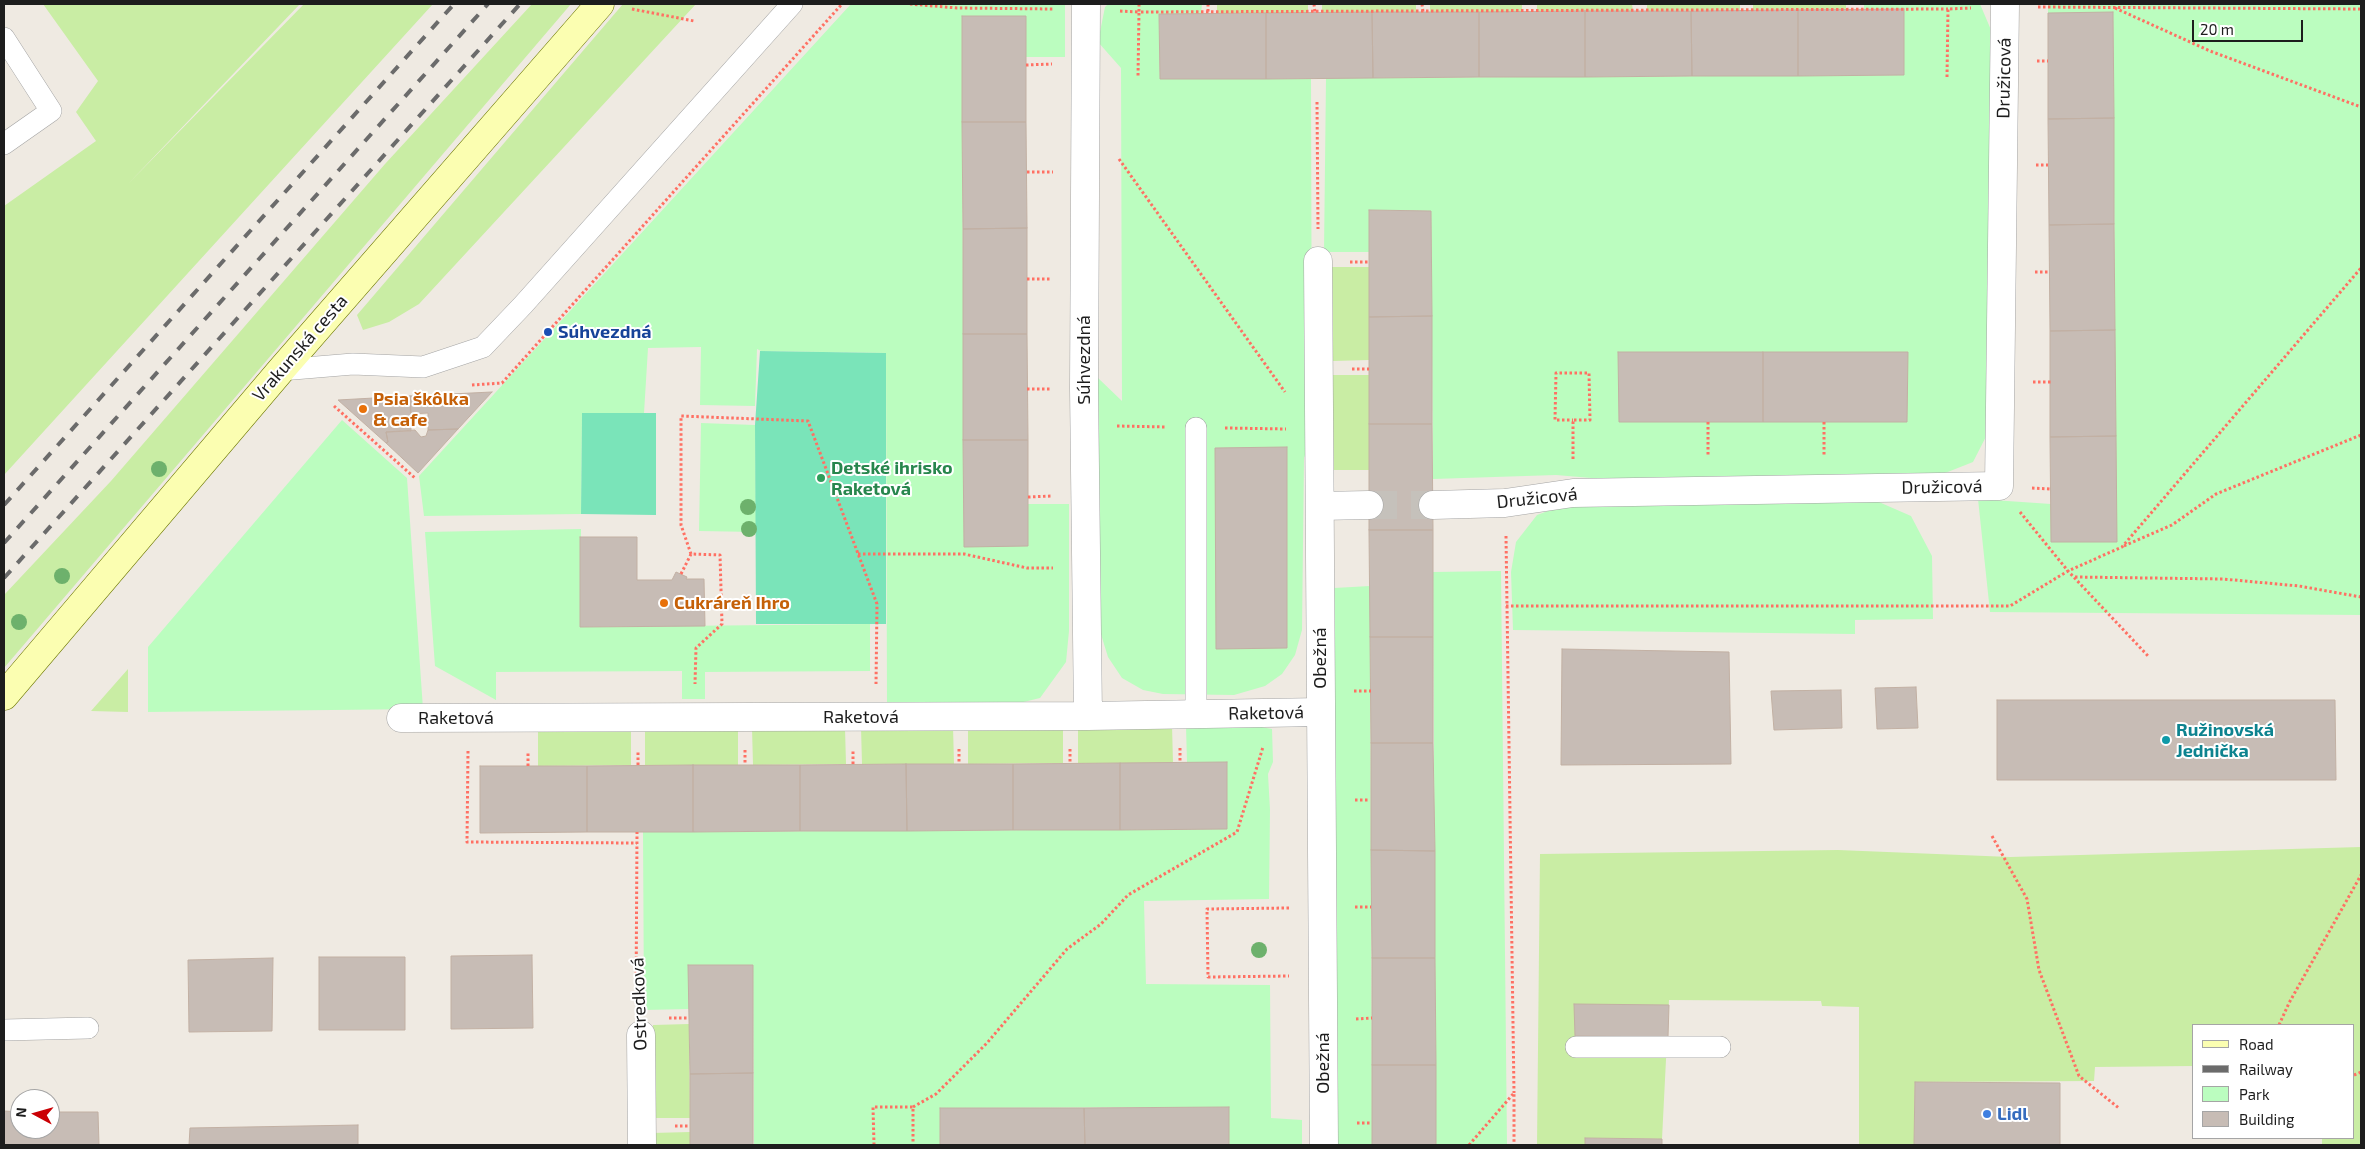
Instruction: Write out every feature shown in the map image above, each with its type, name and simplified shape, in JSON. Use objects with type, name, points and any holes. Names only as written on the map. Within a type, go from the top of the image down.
[{"type":"main road","name":"Vrakunská cesta","points":[[4,696],[281,370],[600,4]]},
{"type":"street","name":"Družicová","points":[[1433,505],[1506,503],[1572,493],[1998,486],[2004,4]]},
{"type":"street","name":"Súhvezdná","points":[[1086,7],[1084,388],[1088,716]]},
{"type":"street","name":"Obežná","points":[[1318,261],[1324,1145]]},
{"type":"street","points":[[1320,506],[1369,505]]},
{"type":"street","name":"Raketová","points":[[401,718],[1088,716],[1321,712]]},
{"type":"street","name":"Ostredková","points":[[641,1034],[642,1145]]},
{"type":"lane","points":[[281,370],[352,364],[423,367],[483,347],[523,305],[792,4]]},
{"type":"lane","points":[[4,38],[51,111],[4,144]]},
{"type":"lane","points":[[1196,428],[1196,714]]},
{"type":"lane","points":[[4,1030],[88,1028]]},
{"type":"lane","points":[[1576,1047],[1720,1047]]},
{"type":"path","points":[[502,383],[842,4]]},
{"type":"path","points":[[910,4],[957,8],[1086,7],[1139,12],[1208,13],[1948,9]]},
{"type":"path","points":[[1138,77],[1139,4]]},
{"type":"path","points":[[1208,4],[1208,13]]},
{"type":"path","points":[[1314,4],[1314,12]]},
{"type":"path","points":[[1422,4],[1423,12]]},
{"type":"path","points":[[1529,4],[1529,11]]},
{"type":"path","points":[[1639,4],[1639,11]]},
{"type":"path","points":[[1747,4],[1747,10]]},
{"type":"path","points":[[1856,4],[1856,9]]},
{"type":"path","points":[[2361,9],[2112,6],[2210,50],[2361,107]]},
{"type":"path","points":[[631,9],[694,21]]},
{"type":"path","points":[[1316,102],[1318,261]]},
{"type":"path","points":[[1124,163],[1294,405],[1319,429]]},
{"type":"path","points":[[2122,547],[2361,268]]},
{"type":"path","points":[[1556,373],[1590,373],[1590,420],[1573,420],[1555,420],[1556,373]]},
{"type":"path","points":[[334,406],[415,478]]},
{"type":"path","points":[[681,574],[691,554],[681,525],[681,416],[808,421],[877,604],[876,717]]},
{"type":"path","points":[[1572,493],[1573,420]]},
{"type":"path","points":[[1506,606],[2010,606],[2068,570],[2172,525],[2216,494],[2361,435]]},
{"type":"path","points":[[1998,486],[2075,578],[2149,657]]},
{"type":"path","points":[[1506,503],[1514,1145]]},
{"type":"path","points":[[691,554],[720,555],[722,624],[696,648],[694,717]]},
{"type":"path","points":[[858,554],[964,554],[1027,568],[1086,568]]},
{"type":"path","points":[[2075,578],[2223,579],[2299,586],[2361,597]]},
{"type":"path","points":[[874,1145],[874,1107],[913,1107],[936,1094],[987,1043],[1067,949],[1101,924],[1128,895],[1237,832],[1275,713]]},
{"type":"path","points":[[468,718],[467,842],[637,843]]},
{"type":"path","name":"Ostredková","points":[[637,832],[636,1018],[641,1034]]},
{"type":"path","points":[[1992,836],[2027,899],[2039,970],[2079,1076],[2120,1109]]},
{"type":"path","points":[[2279,1024],[2289,1003],[2361,875]]},
{"type":"path","points":[[1322,976],[1208,977],[1207,909],[1371,907]]},
{"type":"path","points":[[1469,1145],[1514,1093]]},
{"type":"path","points":[[913,1107],[913,1145]]},
{"type":"green space","points":[[43,4],[300,4],[127,185],[304,4],[433,4],[4,475],[4,206],[96,141],[76,112],[98,81]]},
{"type":"green space","points":[[532,4],[571,4],[4,668],[4,595],[111,481],[385,164]]},
{"type":"green space","points":[[623,4],[696,4],[419,304],[389,322],[363,330],[357,315]]},
{"type":"green space","points":[[851,4],[1065,4],[1065,57],[1026,57],[1026,16],[962,17],[964,546],[1027,546],[1028,504],[1069,504],[1069,631],[1066,662],[1040,698],[1003,707],[887,707],[886,353],[761,351],[757,349],[755,406],[700,405],[701,347],[648,348],[644,413],[582,413],[581,514],[424,516],[419,476]]},
{"type":"green space","points":[[1108,4],[1202,4],[1201,14],[1159,14],[1160,79],[1311,79],[1312,434],[1304,458],[1302,630],[1295,655],[1282,674],[1265,686],[1234,695],[1163,694],[1143,690],[1122,678],[1108,657],[1099,628],[1098,378],[1122,401],[1121,68],[1098,42],[1105,7]]},
{"type":"green space","points":[[1217,4],[1308,4],[1308,13],[1217,13]]},
{"type":"green space","points":[[1322,4],[1416,4],[1416,12],[1322,13]]},
{"type":"green space","points":[[1430,4],[1522,4],[1522,12],[1430,12]]},
{"type":"green space","points":[[1537,4],[1632,4],[1633,11],[1537,11]]},
{"type":"green space","points":[[1647,4],[1740,4],[1740,10],[1647,11]]},
{"type":"green space","points":[[1753,4],[1846,4],[1846,10],[1753,10]]},
{"type":"green space","points":[[1864,4],[1980,4],[1994,37],[1994,421],[1973,462],[1930,479],[1615,480],[1556,475],[1433,479],[1431,211],[1369,210],[1369,252],[1324,252],[1326,78],[1904,75],[1904,9],[1864,10]]},
{"type":"green space","points":[[2048,4],[2361,4],[2361,615],[1990,612],[1978,499],[2051,504],[2051,542],[2116,542],[2113,13],[2048,13]]},
{"type":"green space","points":[[1332,267],[1369,267],[1369,360],[1333,361]]},
{"type":"green space","name":"Detské ihrisko Raketová","points":[[760,351],[886,353],[886,624],[756,624],[755,425]]},
{"type":"green space","points":[[1333,375],[1369,375],[1369,470],[1333,470]]},
{"type":"green space","points":[[582,413],[656,413],[656,515],[581,514]]},
{"type":"green space","points":[[342,420],[407,478],[423,709],[148,712],[148,647]]},
{"type":"green space","points":[[701,423],[755,425],[756,532],[699,531]]},
{"type":"green space","points":[[1872,499],[1911,516],[1932,556],[1933,619],[1855,620],[1855,634],[1513,630],[1511,572],[1516,542],[1537,515],[1572,502]]},
{"type":"green space","points":[[581,529],[580,627],[870,624],[870,671],[705,672],[705,699],[682,699],[682,671],[496,672],[496,700],[435,666],[425,532]]},
{"type":"green space","points":[[1501,571],[1507,1145],[1436,1145],[1433,572]]},
{"type":"green space","points":[[1370,586],[1372,1145],[1335,1145],[1334,588]]},
{"type":"green space","points":[[128,669],[128,712],[91,711]]},
{"type":"green space","points":[[1245,724],[1272,729],[1273,762],[1268,774],[1270,810],[1269,899],[1144,901],[1146,984],[1270,985],[1271,1118],[1302,1120],[1302,1145],[1229,1145],[1229,1107],[940,1108],[940,1145],[754,1145],[753,966],[689,1009],[644,1010],[643,832],[1227,829],[1227,763],[1187,763],[1186,726]]},
{"type":"green space","points":[[1172,725],[1173,763],[1078,763],[1078,726]]},
{"type":"green space","points":[[953,726],[954,764],[862,764],[861,727]]},
{"type":"green space","points":[[1063,726],[1063,763],[968,764],[968,727]]},
{"type":"green space","points":[[738,728],[738,765],[645,765],[645,729]]},
{"type":"green space","points":[[752,728],[845,728],[846,764],[753,765]]},
{"type":"green space","points":[[631,729],[631,765],[538,766],[538,730]]},
{"type":"green space","points":[[2361,847],[2361,1145],[2322,1145],[2322,1139],[2355,1139],[2355,1024],[2192,1024],[2192,1066],[2095,1067],[2094,1081],[1915,1082],[1914,1145],[1859,1145],[1859,1007],[1822,1006],[1821,1001],[1669,1000],[1662,1139],[1585,1138],[1585,1145],[1537,1145],[1540,854],[1838,850],[2010,857]]},
{"type":"green space","points":[[689,1024],[690,1118],[652,1118],[653,1025]]},
{"type":"green space","points":[[690,1132],[690,1145],[652,1145],[652,1133]]},
{"type":"building","points":[[1904,9],[1904,75],[1798,76],[1798,10]]},
{"type":"building","points":[[1798,10],[1798,76],[1692,76],[1691,11]]},
{"type":"building","points":[[1585,11],[1585,77],[1479,77],[1479,12]]},
{"type":"building","points":[[1585,11],[1691,11],[1692,76],[1585,77]]},
{"type":"building","points":[[1372,12],[1479,12],[1479,77],[1373,78]]},
{"type":"building","points":[[1372,12],[1373,78],[1266,79],[1266,13]]},
{"type":"building","points":[[2113,12],[2114,118],[2048,119],[2048,13]]},
{"type":"building","points":[[1266,13],[1266,79],[1160,79],[1159,14]]},
{"type":"building","points":[[962,16],[1026,16],[1026,122],[962,122]]},
{"type":"building","points":[[2114,118],[2114,224],[2049,225],[2048,119]]},
{"type":"building","points":[[962,122],[1026,122],[1027,228],[963,229]]},
{"type":"building","points":[[1369,210],[1431,211],[1432,316],[1369,317]]},
{"type":"building","points":[[2114,224],[2115,330],[2050,331],[2049,225]]},
{"type":"building","points":[[1027,228],[1027,334],[963,334],[963,229]]},
{"type":"building","points":[[1432,316],[1432,424],[1369,424],[1369,317]]},
{"type":"building","points":[[2115,330],[2116,436],[2050,437],[2050,331]]},
{"type":"building","points":[[963,334],[1027,334],[1028,440],[963,440]]},
{"type":"building","points":[[1618,352],[1763,352],[1763,422],[1619,422]]},
{"type":"building","points":[[1763,352],[1908,352],[1907,422],[1763,422]]},
{"type":"building","points":[[492,392],[458,429],[428,430],[428,413],[411,414],[410,396]]},
{"type":"building","points":[[410,396],[411,431],[386,432],[388,442],[386,443],[338,400]]},
{"type":"building","points":[[1369,424],[1432,424],[1433,530],[1369,530]]},
{"type":"building","points":[[458,429],[418,473],[386,443],[388,442],[386,432],[415,430],[421,437],[426,436],[428,430]]},
{"type":"building","points":[[2116,436],[2117,542],[2051,542],[2050,437]]},
{"type":"building","points":[[963,440],[1028,440],[1028,546],[964,547]]},
{"type":"building","points":[[1287,447],[1287,648],[1216,649],[1215,448]]},
{"type":"building","points":[[1369,530],[1433,530],[1433,637],[1370,637]]},
{"type":"building","points":[[580,537],[637,537],[637,580],[672,580],[676,572],[687,577],[686,579],[704,579],[705,626],[580,627]]},
{"type":"building","points":[[1370,637],[1433,637],[1433,743],[1371,743]]},
{"type":"building","points":[[1562,649],[1729,652],[1731,764],[1561,765]]},
{"type":"building","points":[[1916,687],[1918,728],[1877,729],[1875,688]]},
{"type":"building","points":[[1841,690],[1842,728],[1774,730],[1771,691]]},
{"type":"building","name":"Ružinovská Jednička","points":[[1997,700],[2335,700],[2336,780],[1997,780]]},
{"type":"building","points":[[1371,743],[1433,743],[1435,851],[1371,850]]},
{"type":"building","points":[[1227,762],[1227,829],[1120,830],[1120,763]]},
{"type":"building","points":[[1120,763],[1120,830],[1013,830],[1013,764]]},
{"type":"building","points":[[906,764],[907,831],[800,831],[800,765]]},
{"type":"building","points":[[906,764],[1013,764],[1013,830],[907,831]]},
{"type":"building","points":[[693,765],[800,765],[800,831],[693,832]]},
{"type":"building","points":[[693,765],[693,832],[587,832],[587,766]]},
{"type":"building","points":[[480,766],[587,766],[587,832],[480,833]]},
{"type":"building","points":[[1371,850],[1435,851],[1435,958],[1372,958]]},
{"type":"building","points":[[532,955],[533,1028],[451,1029],[451,956]]},
{"type":"building","points":[[319,957],[405,957],[405,1030],[319,1030]]},
{"type":"building","points":[[273,958],[272,1031],[189,1032],[188,960]]},
{"type":"building","points":[[1372,958],[1435,958],[1436,1065],[1372,1065]]},
{"type":"building","points":[[688,965],[753,965],[753,1073],[690,1074]]},
{"type":"building","points":[[1574,1004],[1669,1005],[1668,1037],[1575,1036]]},
{"type":"building","points":[[1372,1065],[1436,1065],[1436,1145],[1372,1145]]},
{"type":"building","points":[[753,1073],[753,1145],[690,1145],[690,1074]]},
{"type":"building","name":"Lidl","points":[[1915,1082],[2060,1083],[2060,1145],[1914,1145]]},
{"type":"building","points":[[1229,1107],[1229,1145],[1085,1145],[1084,1108]]},
{"type":"building","points":[[940,1108],[1084,1108],[1085,1145],[940,1145]]},
{"type":"building","points":[[4,1111],[10,1111],[10,1139],[60,1139],[60,1112],[98,1112],[99,1145],[4,1145]]},
{"type":"building","points":[[358,1125],[358,1145],[189,1145],[190,1128]]},
{"type":"building","points":[[1585,1138],[1662,1139],[1662,1145],[1585,1145]]},
{"type":"tunnel","points":[[1369,505],[1433,505]]},
{"type":"railway","points":[[4,505],[454,4]]},
{"type":"railway","points":[[4,543],[488,4]]},
{"type":"railway","points":[[4,578],[520,4]]},
{"type":"place","name":"Súhvezdná","points":[[548,332]]},
{"type":"place","name":"Psia škôlka & cafe","points":[[363,409]]},
{"type":"place","name":"Detské ihrisko Raketová","points":[[821,478]]},
{"type":"place","name":"Cukráreň Ihro","points":[[664,603]]},
{"type":"place","name":"Ružinovská Jednička","points":[[2166,740]]},
{"type":"place","name":"Lidl","points":[[1987,1114]]}]
